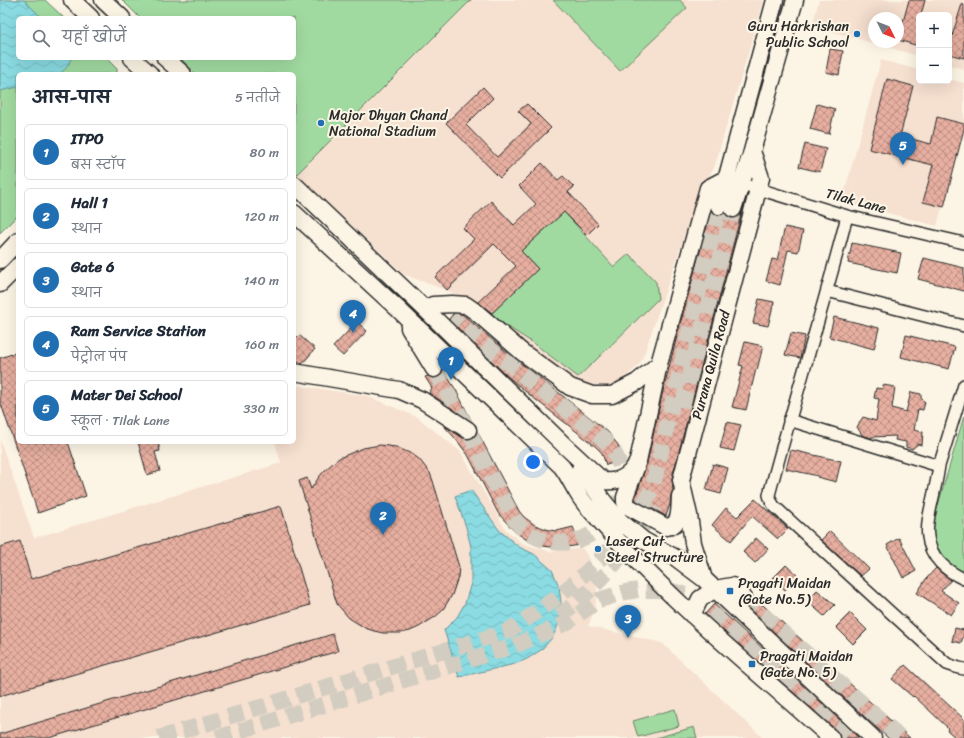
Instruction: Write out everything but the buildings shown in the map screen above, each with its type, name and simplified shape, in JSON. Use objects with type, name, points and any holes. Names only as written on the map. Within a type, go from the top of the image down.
[{"type":"main road","points":[[72,0],[89,16]]},
{"type":"main road","points":[[103,0],[120,16]]},
{"type":"main road","points":[[775,0],[726,178],[726,208],[742,184],[796,0]]},
{"type":"main road","points":[[133,60],[138,72]]},
{"type":"main road","points":[[134,60],[148,72]]},
{"type":"main road","points":[[167,60],[181,72]]},
{"type":"main road","name":"Purana Quila Road","points":[[710,584],[692,543],[689,515],[681,480],[761,178],[752,151]]},
{"type":"main road","points":[[681,480],[678,518],[673,525],[666,527],[629,507],[625,502],[626,494],[638,461],[659,364],[708,188],[726,178]]},
{"type":"main road","points":[[296,186],[603,481],[609,482],[622,479],[632,472],[638,461]]},
{"type":"main road","points":[[296,215],[398,309],[562,466],[578,494],[596,517],[658,582],[692,615],[831,738]]},
{"type":"main road","points":[[0,260],[16,244]]},
{"type":"main road","points":[[0,284],[16,268]]},
{"type":"main road","points":[[425,309],[433,304],[466,305],[522,352],[570,387],[592,395],[612,395],[637,382],[659,364]]},
{"type":"main road","points":[[398,309],[434,369]]},
{"type":"main road","points":[[425,309],[451,318]]},
{"type":"main road","points":[[296,372],[399,390],[422,400],[468,430]]},
{"type":"main road","points":[[565,446],[584,475],[620,521],[643,540],[676,558],[710,584],[873,738]]},
{"type":"main road","points":[[692,615],[695,607],[710,584]]},
{"type":"main road","points":[[710,584],[732,586],[744,598]]},
{"type":"street","name":"Tilak Lane","points":[[742,184],[847,216],[964,243]]},
{"type":"street","points":[[847,216],[769,495],[774,506],[947,664],[964,668]]},
{"type":"street","points":[[827,291],[964,326]]},
{"type":"street","points":[[964,385],[939,466],[928,522],[928,537],[933,554],[950,571],[964,579]]},
{"type":"street","points":[[789,420],[939,466]]},
{"type":"shaded area","points":[[471,0],[764,0],[714,168],[699,193],[641,362],[623,379],[615,383],[594,387],[579,385],[456,294],[405,275],[297,174]]},
{"type":"shaded area","name":"Guru Harkrishan Public School","points":[[819,0],[964,0],[964,69],[952,66],[952,12],[916,12],[916,55],[890,48],[904,48],[904,12],[868,12],[868,42],[812,26]]},
{"type":"shaded area","points":[[881,60],[916,69],[916,84],[952,84],[952,80],[964,83],[964,130],[937,226],[842,201]]},
{"type":"shaded area","points":[[296,385],[367,396],[417,417],[460,451],[506,530],[522,543],[551,552],[582,548],[587,555],[594,572],[597,590],[595,609],[588,626],[662,643],[763,738],[0,738],[0,440],[34,538],[281,463],[276,444],[296,444]]},
{"type":"green space","points":[[0,0],[45,0],[62,16],[16,16],[16,60],[108,60],[117,69],[117,72],[16,72],[16,217],[0,233]]},
{"type":"green space","name":"Major Dhyan Chand National Stadium","points":[[122,0],[471,0],[297,174],[296,72],[194,72],[182,60],[296,60],[296,16],[138,16]]},
{"type":"green space","points":[[553,0],[680,0],[687,8],[620,71]]},
{"type":"green space","points":[[564,212],[614,267],[629,254],[656,282],[658,299],[578,377],[536,345],[490,315],[538,269],[521,251]]},
{"type":"green space","points":[[964,416],[964,577],[936,559],[932,534],[934,519]]},
{"type":"green space","points":[[675,709],[679,726],[638,737],[633,721]]},
{"type":"green space","points":[[694,727],[697,738],[656,738]]},
{"type":"water","points":[[0,0],[24,0],[40,16],[16,16],[16,60],[70,60],[68,65],[61,72],[16,72],[16,87],[0,91]]},
{"type":"water","points":[[471,490],[499,530],[519,547],[534,554],[552,570],[559,586],[561,603],[559,622],[556,630],[552,638],[541,650],[527,659],[515,664],[459,677],[444,630],[457,617],[465,603],[471,583],[471,547],[466,527],[455,496]]},
{"type":"tunnel","points":[[159,738],[506,632],[549,603],[589,570],[624,532],[652,489],[719,206]]},
{"type":"tunnel","points":[[682,407],[733,209]]},
{"type":"tunnel","points":[[434,369],[468,430],[514,519],[522,528],[527,532],[547,541],[567,542],[586,537],[602,526],[614,511],[621,493],[621,473],[612,448],[597,433],[451,318]]},
{"type":"tunnel","points":[[559,616],[591,589],[610,569],[641,529],[654,506]]},
{"type":"tunnel","points":[[217,738],[514,646],[566,623],[599,600],[626,592],[639,590],[667,590],[693,597],[850,738]]},
{"type":"tunnel","points":[[744,598],[901,738]]},
{"type":"place","name":"Guru Harkrishan Public School","points":[[857,34]]},
{"type":"place","name":"Major Dhyan Chand National Stadium","points":[[321,123]]},
{"type":"place","name":"Mater Dei School","points":[[903,165]]},
{"type":"place","name":"Ram Service Station","points":[[353,333]]},
{"type":"place","name":"ITPO","points":[[451,380]]},
{"type":"place","name":"Hall 1","points":[[383,535]]},
{"type":"place","name":"Laser Cut Steel Structure","points":[[598,549]]},
{"type":"place","name":"Pragati Maidan (Gate No.5)","points":[[730,591]]},
{"type":"place","name":"Gate 6","points":[[628,638]]},
{"type":"place","name":"Pragati Maidan (Gate No. 5)","points":[[752,664]]}]
